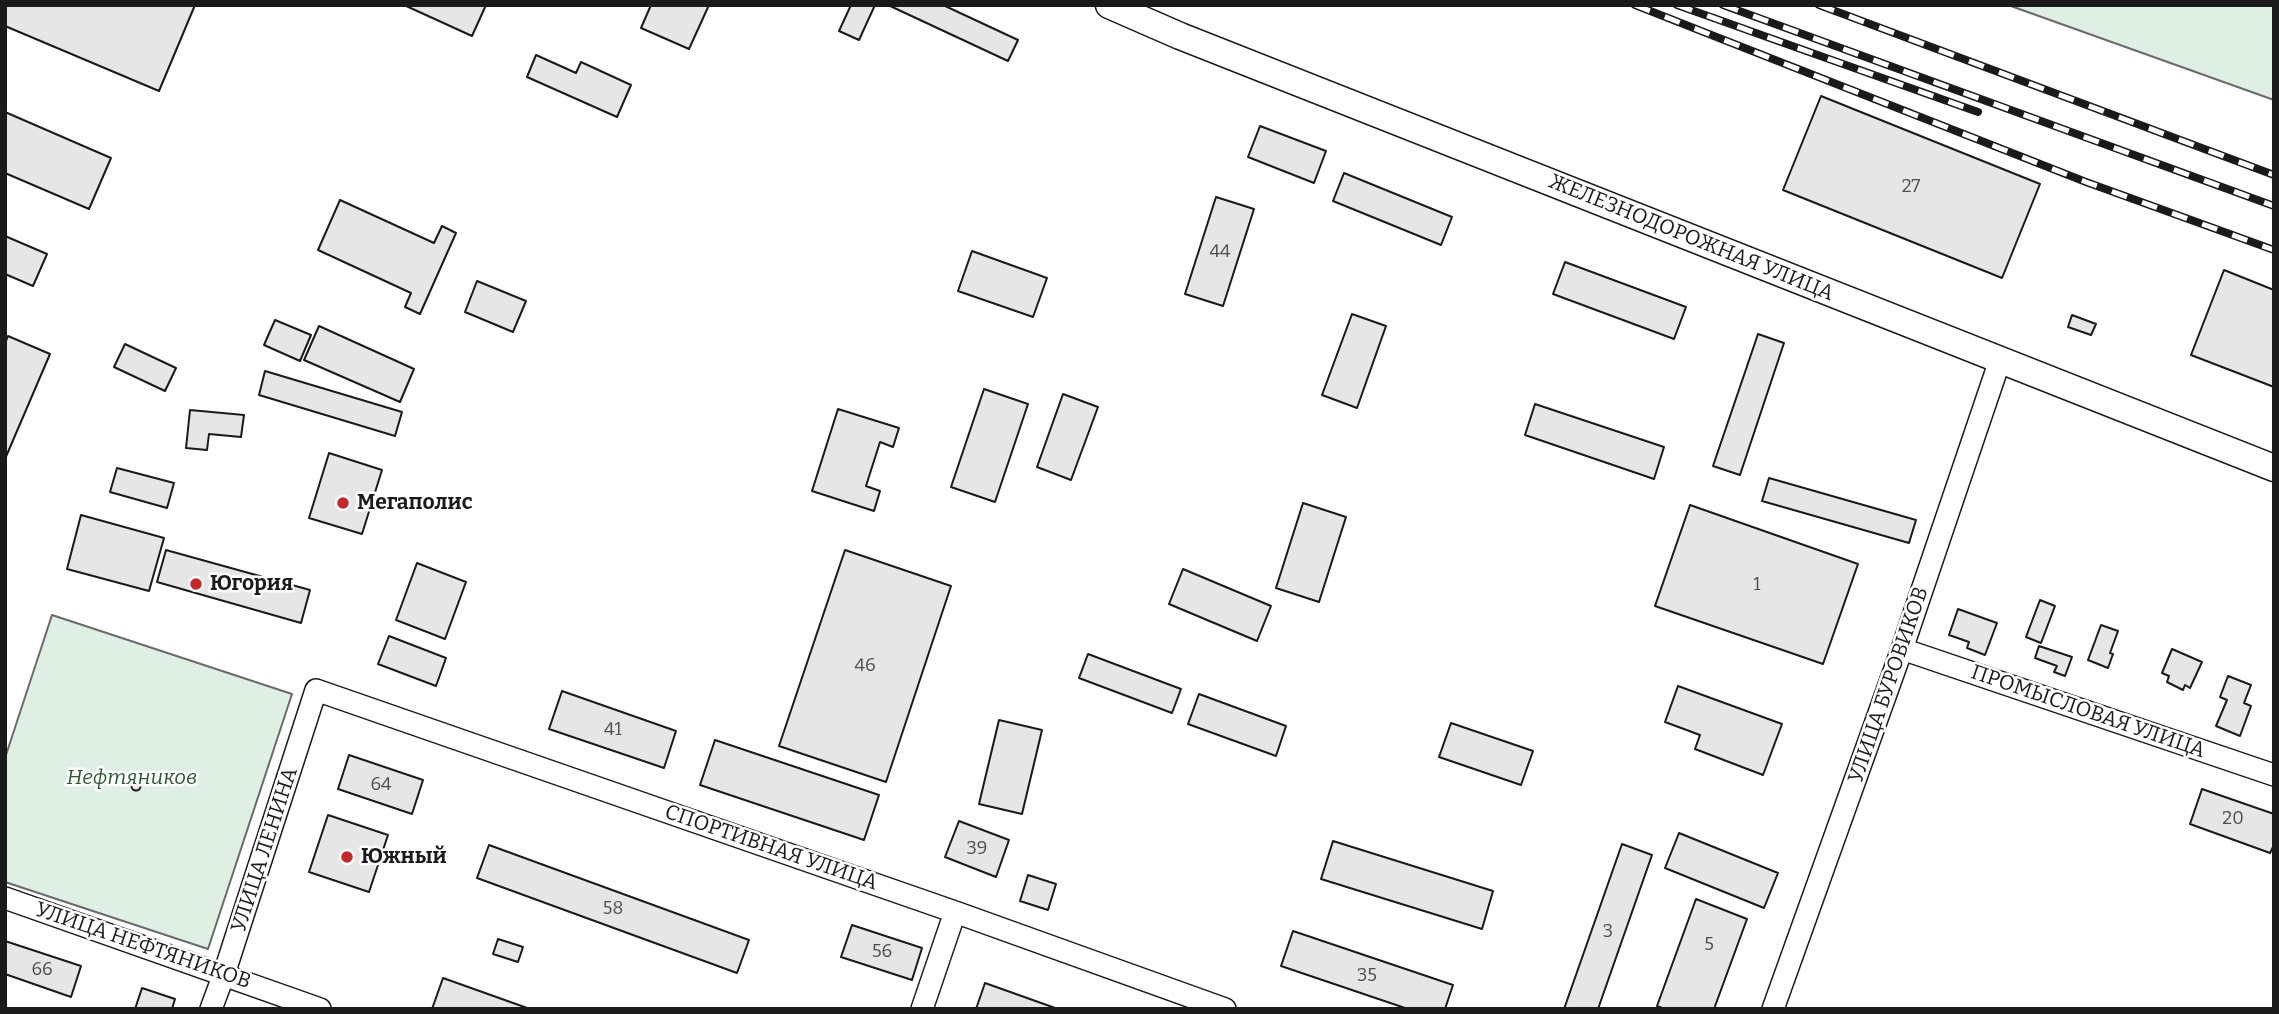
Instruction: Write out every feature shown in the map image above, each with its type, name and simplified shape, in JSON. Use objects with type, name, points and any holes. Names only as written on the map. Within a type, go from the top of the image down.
[{"type":"main road","name":"ЖЕЛЕЗНОДОРОЖНАЯ УЛИЦА","points":[[1109,5],[1180,36],[2274,468]]},
{"type":"street","name":"УЛИЦА БУРОВИКОВ","points":[[1773,1009],[1902,649],[2000,360]]},
{"type":"street","name":"ПРОМЫСЛОВАЯ УЛИЦА","points":[[1902,649],[2274,775]]},
{"type":"street","name":"СПОРТИВНАЯ УЛИЦА","points":[[316,690],[956,912],[1224,1009]]},
{"type":"street","name":"УЛИЦА ЛЕНИНА","points":[[211,1009],[316,690]]},
{"type":"street","name":"УЛИЦА НЕФТЯНИКОВ","points":[[5,898],[320,1009]]},
{"type":"street","points":[[922,1009],[956,912]]},
{"type":"green space","points":[[2008,5],[2274,5],[2274,100]]},
{"type":"green space","name":"Нефтяников","points":[[52,615],[292,694],[208,949],[5,882],[5,758]]},
{"type":"building","points":[[5,5],[195,5],[159,91],[5,26]]},
{"type":"building","points":[[404,5],[486,5],[472,36]]},
{"type":"building","points":[[651,5],[709,5],[689,49],[641,28]]},
{"type":"building","points":[[851,5],[875,5],[859,40],[839,31]]},
{"type":"building","points":[[888,5],[943,5],[1018,40],[1008,61]]},
{"type":"building","points":[[536,55],[576,73],[581,62],[631,85],[617,117],[527,77]]},
{"type":"building","points":[[1821,96],[2040,184],[2002,278],[1783,190]]},
{"type":"building","points":[[5,112],[111,158],[89,209],[5,173]]},
{"type":"building","points":[[1260,126],[1326,151],[1314,183],[1248,157]]},
{"type":"building","points":[[1344,173],[1452,217],[1441,245],[1333,201]]},
{"type":"building","points":[[1216,197],[1254,209],[1223,306],[1185,294]]},
{"type":"building","points":[[340,200],[434,243],[442,226],[456,233],[420,314],[405,307],[411,293],[318,250]]},
{"type":"building","points":[[5,236],[47,254],[33,286],[5,274]]},
{"type":"building","points":[[972,251],[1047,278],[1033,317],[958,291]]},
{"type":"building","points":[[1565,262],[1686,307],[1674,339],[1553,294]]},
{"type":"building","points":[[2224,270],[2274,290],[2274,387],[2191,355]]},
{"type":"building","points":[[477,281],[526,301],[513,332],[465,312]]},
{"type":"building","points":[[1352,314],[1386,326],[1357,408],[1322,395]]},
{"type":"building","points":[[2072,315],[2096,324],[2091,335],[2068,327]]},
{"type":"building","points":[[275,320],[311,335],[300,361],[264,345]]},
{"type":"building","points":[[319,326],[414,369],[400,402],[304,360]]},
{"type":"building","points":[[1758,334],[1784,343],[1740,475],[1713,466]]},
{"type":"building","points":[[8,336],[50,354],[5,459],[5,343]]},
{"type":"building","points":[[125,344],[176,368],[165,391],[114,367]]},
{"type":"building","points":[[265,371],[402,412],[395,436],[259,395]]},
{"type":"building","points":[[984,389],[1028,404],[995,502],[951,487]]},
{"type":"building","points":[[1063,394],[1098,407],[1071,480],[1037,467]]},
{"type":"building","points":[[1535,404],[1664,447],[1654,479],[1525,435]]},
{"type":"building","points":[[838,409],[899,428],[893,447],[880,442],[866,486],[880,491],[874,511],[812,491]]},
{"type":"building","points":[[190,410],[244,415],[241,437],[209,434],[207,450],[186,448]]},
{"type":"building","points":[[329,453],[382,470],[362,534],[309,518]]},
{"type":"building","points":[[117,468],[174,483],[167,508],[110,492]]},
{"type":"building","points":[[1769,478],[1916,520],[1909,543],[1762,501]]},
{"type":"building","points":[[1303,503],[1346,517],[1319,602],[1276,588]]},
{"type":"building","points":[[1690,505],[1858,564],[1823,664],[1655,606]]},
{"type":"building","points":[[81,515],[164,538],[149,591],[67,569]]},
{"type":"building","points":[[166,550],[310,590],[301,623],[157,582]]},
{"type":"building","points":[[845,550],[951,586],[886,782],[779,746]]},
{"type":"building","points":[[417,563],[466,582],[445,639],[396,620]]},
{"type":"building","points":[[1183,569],[1271,606],[1257,641],[1169,604]]},
{"type":"building","points":[[2040,600],[2055,606],[2041,643],[2026,637]]},
{"type":"building","points":[[1958,609],[1997,623],[1985,655],[1967,648],[1969,642],[1949,635]]},
{"type":"building","points":[[2101,625],[2118,631],[2108,668],[2088,660]]},
{"type":"building","points":[[389,636],[446,658],[436,686],[378,664]]},
{"type":"building","points":[[2039,646],[2072,657],[2065,676],[2054,672],[2057,666],[2035,658]]},
{"type":"building","points":[[2172,649],[2202,662],[2190,688],[2185,685],[2183,690],[2167,682],[2169,676],[2162,673]]},
{"type":"building","points":[[1088,654],[1181,689],[1172,713],[1079,678]]},
{"type":"building","points":[[2228,676],[2251,685],[2244,703],[2251,706],[2240,736],[2216,726],[2227,700],[2220,697]]},
{"type":"building","points":[[1678,686],[1782,724],[1763,775],[1695,749],[1700,735],[1665,722]]},
{"type":"building","points":[[562,691],[676,731],[664,768],[549,729]]},
{"type":"building","points":[[1199,694],[1286,726],[1276,756],[1188,724]]},
{"type":"building","points":[[999,720],[1042,730],[1022,814],[979,804]]},
{"type":"building","points":[[1451,723],[1533,751],[1521,785],[1439,757]]},
{"type":"building","points":[[715,740],[879,795],[864,840],[700,785]]},
{"type":"building","points":[[349,755],[423,780],[412,814],[338,789]]},
{"type":"building","points":[[136,781],[141,786],[136,791],[131,786]]},
{"type":"building","points":[[2202,789],[2274,814],[2274,845],[2270,853],[2190,824]]},
{"type":"building","name":"Южный","points":[[328,815],[388,835],[369,892],[309,872]]},
{"type":"building","points":[[959,821],[1009,840],[996,877],[945,857]]},
{"type":"building","points":[[1679,833],[1778,873],[1764,908],[1665,868]]},
{"type":"building","points":[[1333,841],[1493,891],[1482,929],[1321,879]]},
{"type":"building","points":[[1622,844],[1652,855],[1598,1009],[1564,1009]]},
{"type":"building","points":[[489,845],[749,940],[737,973],[477,878]]},
{"type":"building","points":[[1028,875],[1056,884],[1048,910],[1020,901]]},
{"type":"building","points":[[1696,899],[1747,919],[1714,1009],[1665,1009],[1657,1006]]},
{"type":"building","points":[[852,925],[922,948],[912,980],[841,957]]},
{"type":"building","points":[[1293,931],[1453,985],[1445,1009],[1408,1009],[1281,966]]},
{"type":"building","points":[[498,939],[523,947],[518,962],[493,954]]},
{"type":"building","points":[[5,941],[81,966],[71,997],[5,974]]},
{"type":"building","points":[[443,978],[530,1009],[432,1009]]},
{"type":"building","points":[[985,983],[1058,1009],[976,1009]]},
{"type":"building","points":[[142,988],[175,999],[172,1009],[135,1009]]},
{"type":"railway","points":[[1635,5],[2086,182],[2274,250]]},
{"type":"railway","points":[[1677,5],[1978,112]]},
{"type":"railway","points":[[1723,5],[2274,206]]},
{"type":"railway","points":[[1819,5],[2274,175]]},
{"type":"place","name":"Мегаполис","points":[[343,503]]},
{"type":"place","name":"Югория","points":[[196,584]]},
{"type":"place","name":"Южный","points":[[347,857]]}]
